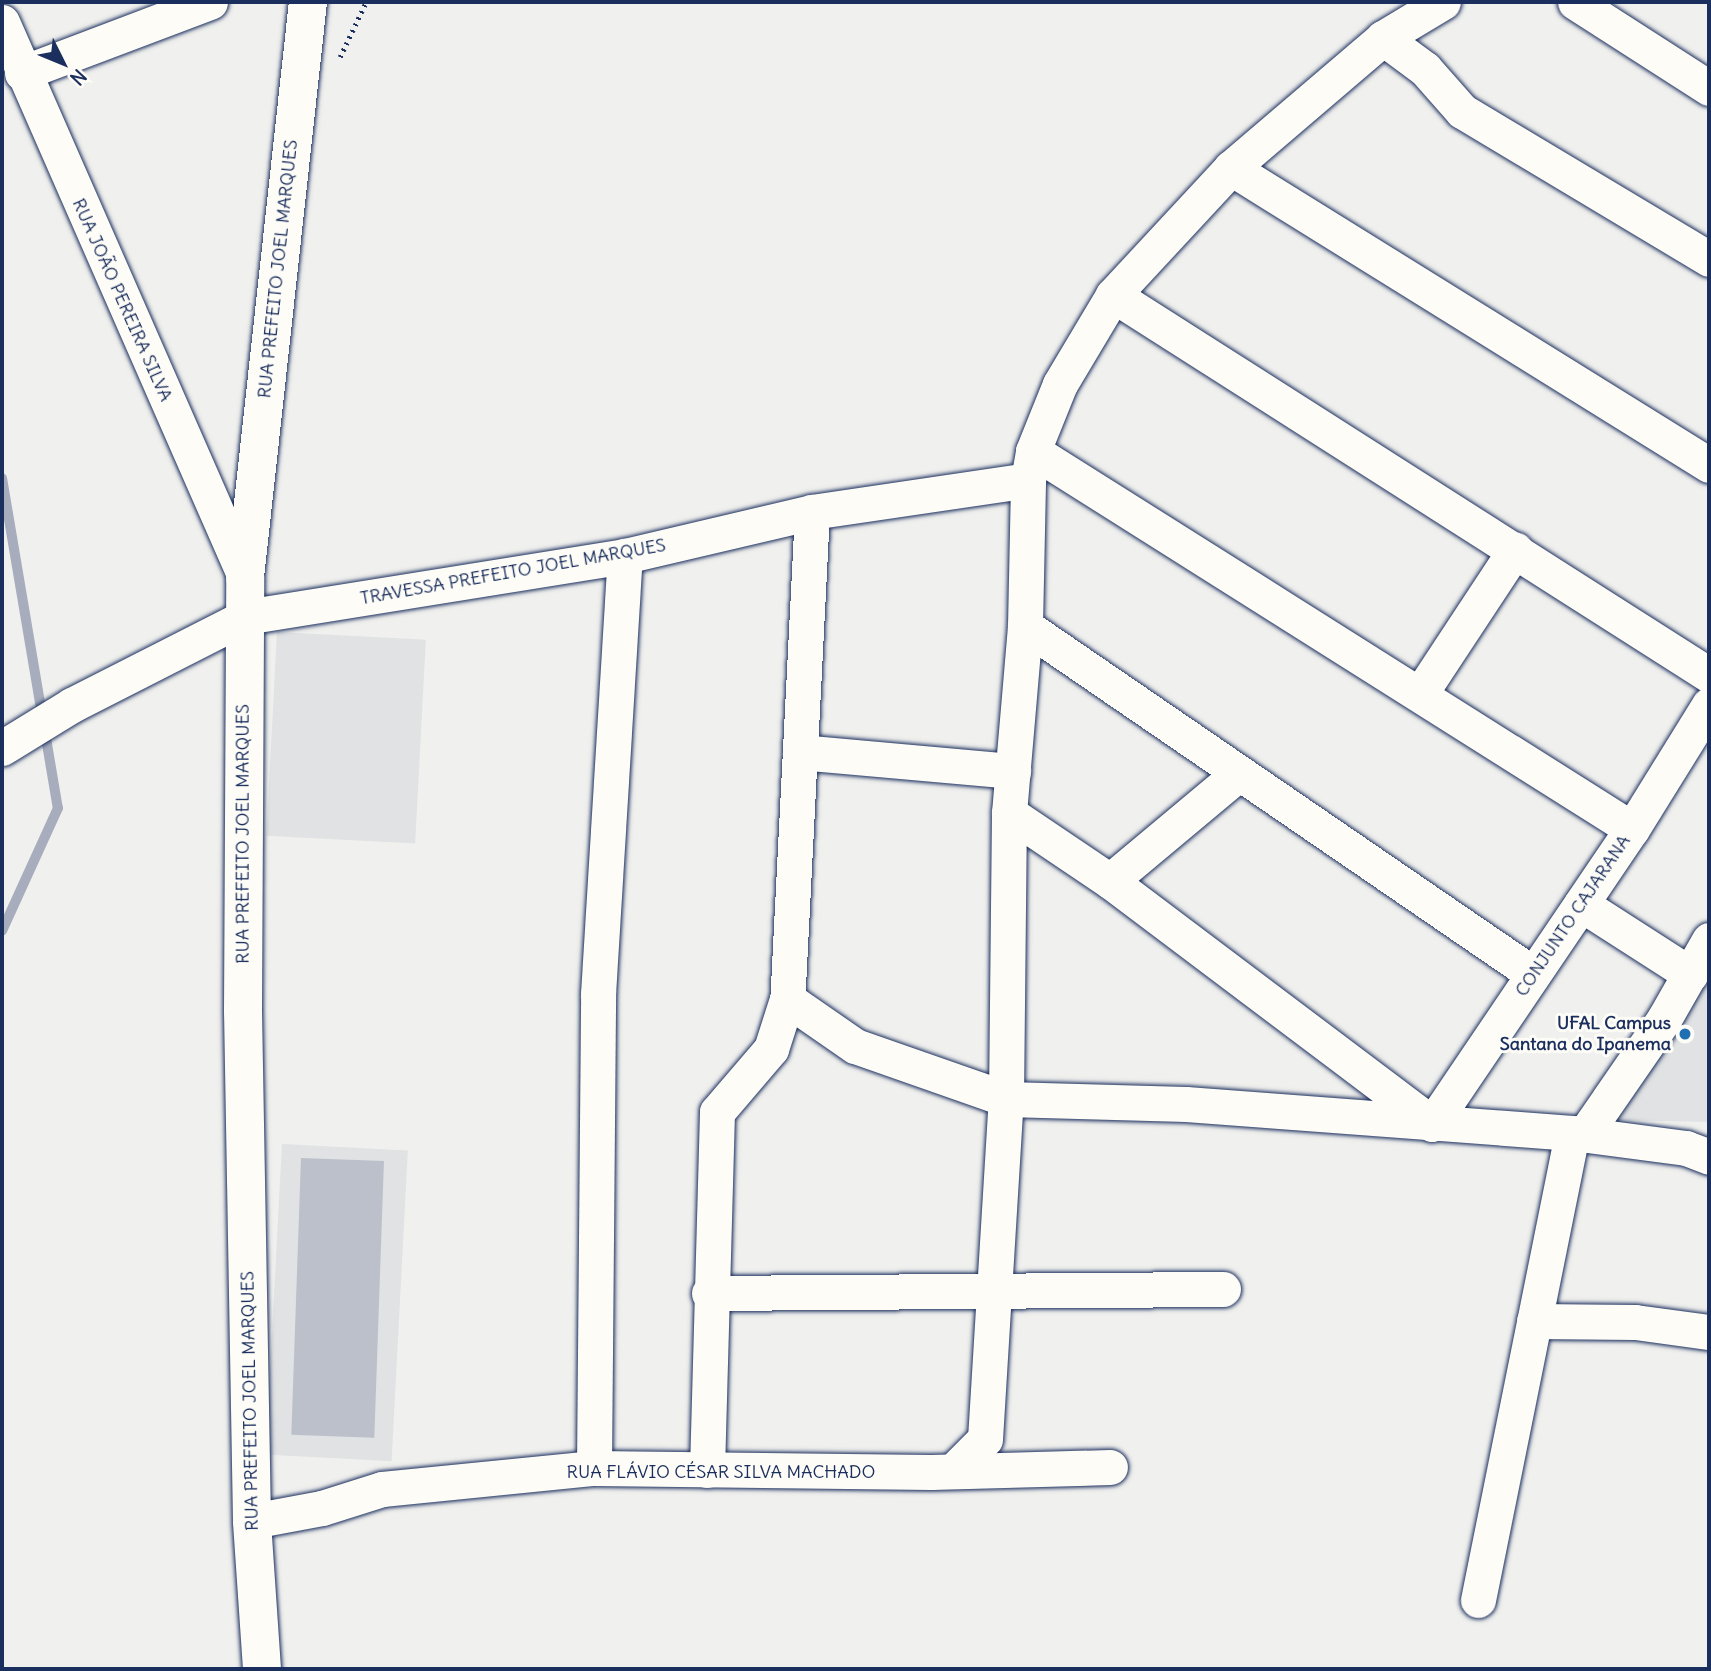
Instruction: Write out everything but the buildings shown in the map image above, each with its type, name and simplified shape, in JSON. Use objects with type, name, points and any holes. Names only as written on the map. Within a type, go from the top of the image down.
[{"type":"street","points":[[22,73],[210,2]]},
{"type":"street","name":"RUA PREFEITO JOEL MARQUES","points":[[262,1669],[252,1521],[243,1011],[245,577],[308,2]]},
{"type":"street","points":[[955,1469],[985,1439],[1006,1099],[1009,813],[1025,626],[1030,465],[1060,384],[1113,295],[1231,168],[1383,38],[1443,2]]},
{"type":"street","points":[[1575,2],[1709,88]]},
{"type":"street","name":"RUA JOÃO PEREIRA SILVA","points":[[2,22],[22,73],[245,577]]},
{"type":"street","points":[[1383,38],[1425,69],[1462,111],[1709,259]]},
{"type":"street","points":[[1231,168],[1709,466]]},
{"type":"street","points":[[1113,295],[1709,675]]},
{"type":"street","points":[[1030,465],[1420,694],[1632,829]]},
{"type":"street","name":"TRAVESSA PREFEITO JOEL MARQUES","points":[[2,748],[72,705],[245,617],[625,556],[1030,465]]},
{"type":"street","points":[[706,1469],[709,1293],[717,1112],[771,1049],[787,999],[812,512]]},
{"type":"street","points":[[1420,694],[1515,550]]},
{"type":"street","points":[[594,1468],[598,994],[625,556]]},
{"type":"street","points":[[1025,626],[1533,974]]},
{"type":"street","name":"CONJUNTO CAJARANA","points":[[1433,1124],[1632,829],[1709,705]]},
{"type":"street","points":[[800,752],[1013,771]]},
{"type":"street","points":[[1110,881],[1239,773]]},
{"type":"street","points":[[1009,813],[1110,881],[1433,1124]]},
{"type":"street","points":[[1581,904],[1690,974]]},
{"type":"street","points":[[1478,1600],[1534,1321],[1578,1134],[1690,974],[1709,940]]},
{"type":"street","points":[[787,999],[855,1046],[1006,1099],[1186,1104],[1578,1134],[1686,1148],[1709,1157]]},
{"type":"street","points":[[709,1293],[994,1288],[1223,1289]]},
{"type":"street","points":[[1534,1321],[1635,1322],[1709,1332]]},
{"type":"street","name":"RUA FLÁVIO CÉSAR SILVA MACHADO","points":[[252,1521],[322,1508],[383,1489],[594,1468],[1110,1467]]},
{"type":"shaded area","points":[[277,632],[426,640],[415,844],[266,836]]},
{"type":"shaded area","name":"UFAL Campus Santana do Ipanema","points":[[1709,947],[1709,1122],[1612,1120]]},
{"type":"shaded area","points":[[282,1144],[408,1151],[392,1461],[266,1455]]},
{"type":"waterway","points":[[2,478],[58,808],[2,931]]},
{"type":"place","name":"UFAL Campus Santana do Ipanema","points":[[1685,1034]]}]
